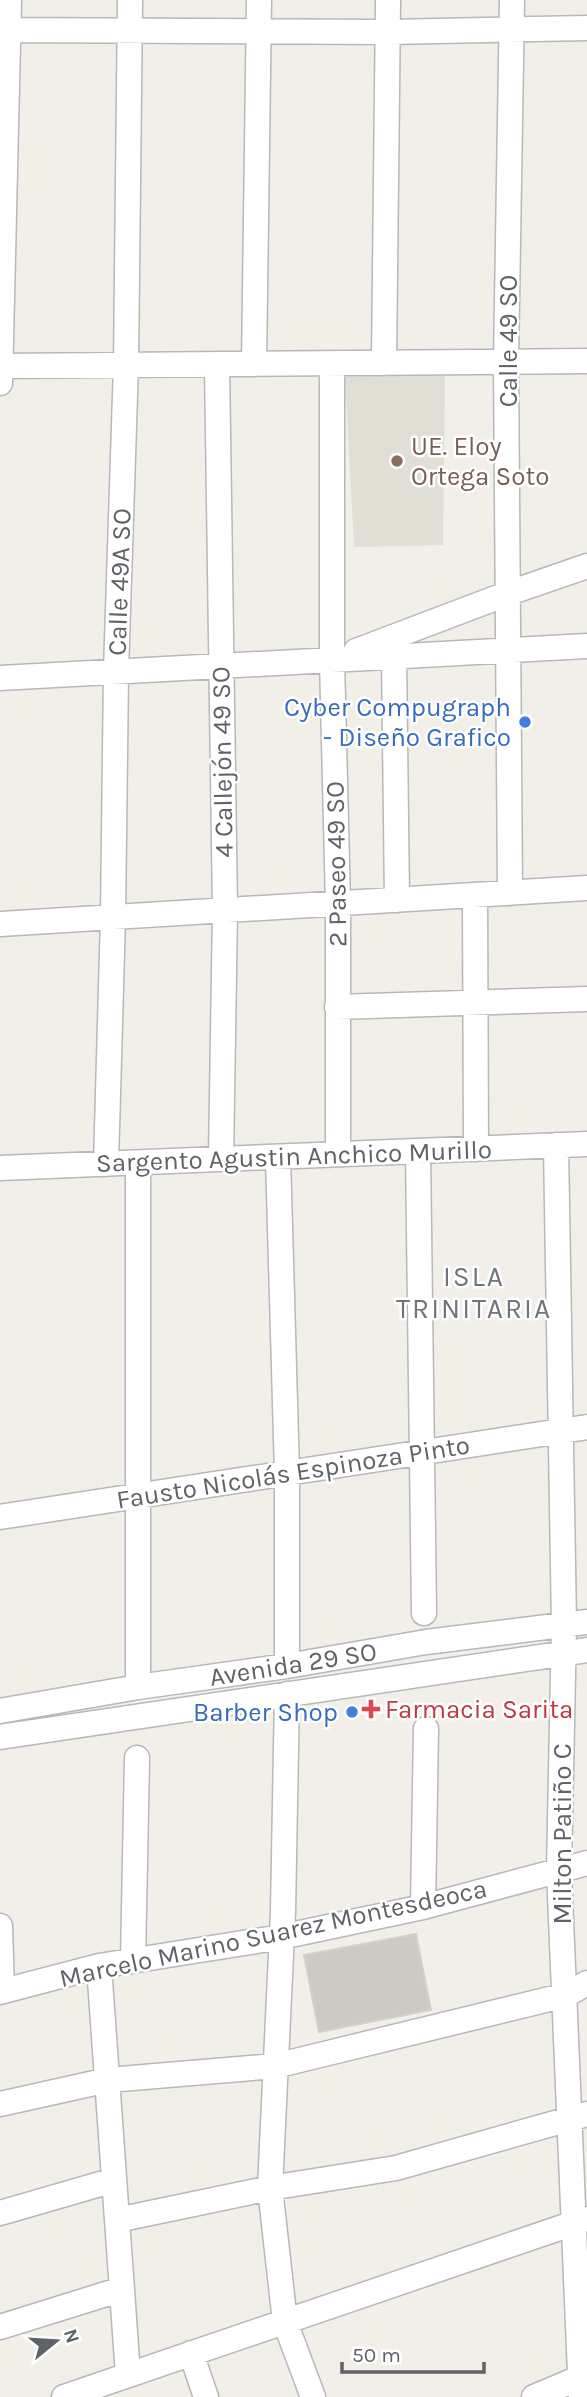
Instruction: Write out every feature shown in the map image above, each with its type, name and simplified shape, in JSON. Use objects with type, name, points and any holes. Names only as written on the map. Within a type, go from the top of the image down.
[{"type":"street","points":[[0,383],[4,30],[9,0]]},
{"type":"street","name":"Calle 49A SO","points":[[106,1164],[126,364],[130,0]]},
{"type":"street","points":[[254,364],[259,0]]},
{"type":"street","points":[[384,363],[388,0]]},
{"type":"street","name":"Calle 49 SO","points":[[510,893],[506,362],[512,0]]},
{"type":"street","points":[[4,30],[388,32],[587,28]]},
{"type":"street","points":[[0,366],[587,361]]},
{"type":"street","name":"4 Callejón 49 SO","points":[[217,364],[225,910],[221,1159]]},
{"type":"street","name":"2 Paseo 49 SO","points":[[332,364],[332,660],[338,904],[338,1154]]},
{"type":"street","points":[[332,660],[587,566]]},
{"type":"street","points":[[0,678],[587,646]]},
{"type":"street","points":[[394,656],[397,900]]},
{"type":"street","points":[[0,924],[587,888]]},
{"type":"street","points":[[475,895],[476,1149]]},
{"type":"street","points":[[337,1007],[587,999]]},
{"type":"street","name":"Sargento Agustin Anchico Murillo","points":[[0,1168],[587,1144]]},
{"type":"street","name":"Milton Patiño C","points":[[556,1145],[559,1431],[575,1624],[559,1871],[576,1989],[582,2384]]},
{"type":"street","points":[[418,1151],[424,1613]]},
{"type":"street","points":[[278,1157],[287,1473],[287,1666]]},
{"type":"street","points":[[138,1163],[138,1686]]},
{"type":"street","name":"Fausto Nicolás Espinoza Pinto","points":[[0,1517],[587,1427]]},
{"type":"street","name":"Avenida 29 SO","points":[[0,1711],[138,1686],[287,1666],[426,1642],[575,1624]]},
{"type":"street","name":"Avenida 29 SO","points":[[0,1737],[575,1652]]},
{"type":"street","points":[[287,1694],[281,1937],[270,2188],[285,2322],[313,2397]]},
{"type":"street","points":[[423,1907],[426,1728]]},
{"type":"street","points":[[133,1961],[137,1758]]},
{"type":"street","name":"Marcelo Marino Suarez Montesdeoca","points":[[1,1991],[99,1966],[281,1937],[423,1907],[587,1863]]},
{"type":"street","points":[[0,1926],[1,1991]]},
{"type":"street","points":[[99,1966],[128,2375]]},
{"type":"street","points":[[0,2104],[107,2080],[275,2066],[576,1989]]},
{"type":"street","points":[[117,2220],[270,2188],[396,2168],[578,2116]]},
{"type":"street","points":[[0,2213],[114,2180]]},
{"type":"street","points":[[64,2397],[89,2393],[128,2375],[580,2221]]},
{"type":"street","points":[[0,2327],[122,2289]]},
{"type":"street","points":[[191,2353],[206,2397]]},
{"type":"street","points":[[534,2397],[582,2384]]},
{"type":"shaded area","name":"UE. Eloy Ortega Soto","points":[[445,375],[443,545],[354,547],[345,377]]},
{"type":"building","points":[[416,1934],[431,2010],[319,2032],[304,1955]]},
{"type":"place","name":"UE. Eloy Ortega Soto","points":[[397,461]]},
{"type":"place","name":"Cyber Compugraph - Diseño Grafico","points":[[525,722]]},
{"type":"place","name":"Farmacia Sarita","points":[[371,1709]]},
{"type":"place","name":"Barber Shop","points":[[352,1712]]},
{"type":"district","name":"ISLA TRINITARIA","points":[[474,1292]]}]
